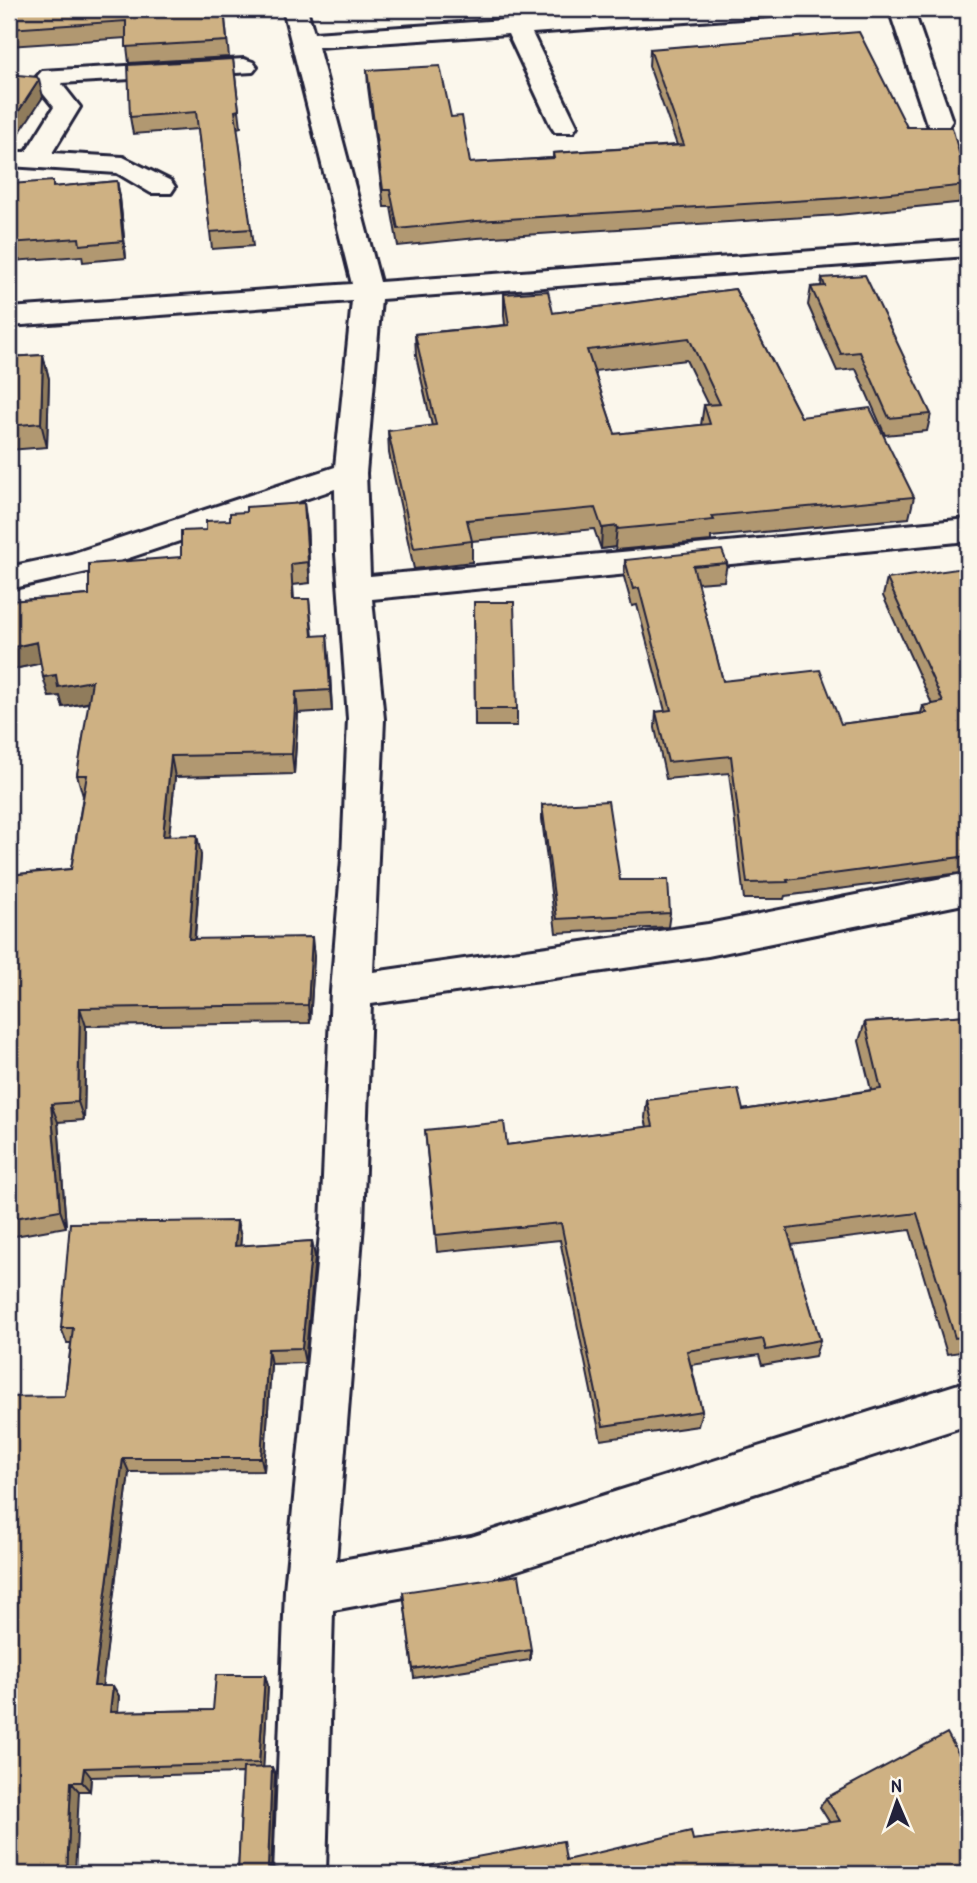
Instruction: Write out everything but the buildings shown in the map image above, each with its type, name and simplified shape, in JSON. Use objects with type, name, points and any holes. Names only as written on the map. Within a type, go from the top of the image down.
[{"type":"street","points":[[295,9],[368,289],[350,473],[366,719],[361,859],[351,991],[342,1224],[309,1591],[300,1874]]},
{"type":"street","points":[[302,41],[770,9]]},
{"type":"street","points":[[901,9],[939,121]]},
{"type":"street","points":[[517,28],[564,126]]},
{"type":"street","points":[[22,159],[67,107],[46,81],[51,76],[244,67]]},
{"type":"street","points":[[22,159],[124,164],[161,187]]},
{"type":"street","points":[[9,317],[368,289],[968,248]]},
{"type":"street","points":[[9,578],[75,564],[350,473]]},
{"type":"street","points":[[356,589],[968,530]]},
{"type":"street","points":[[351,991],[708,940],[968,888]]},
{"type":"street","points":[[309,1591],[471,1561],[968,1403]]}]
